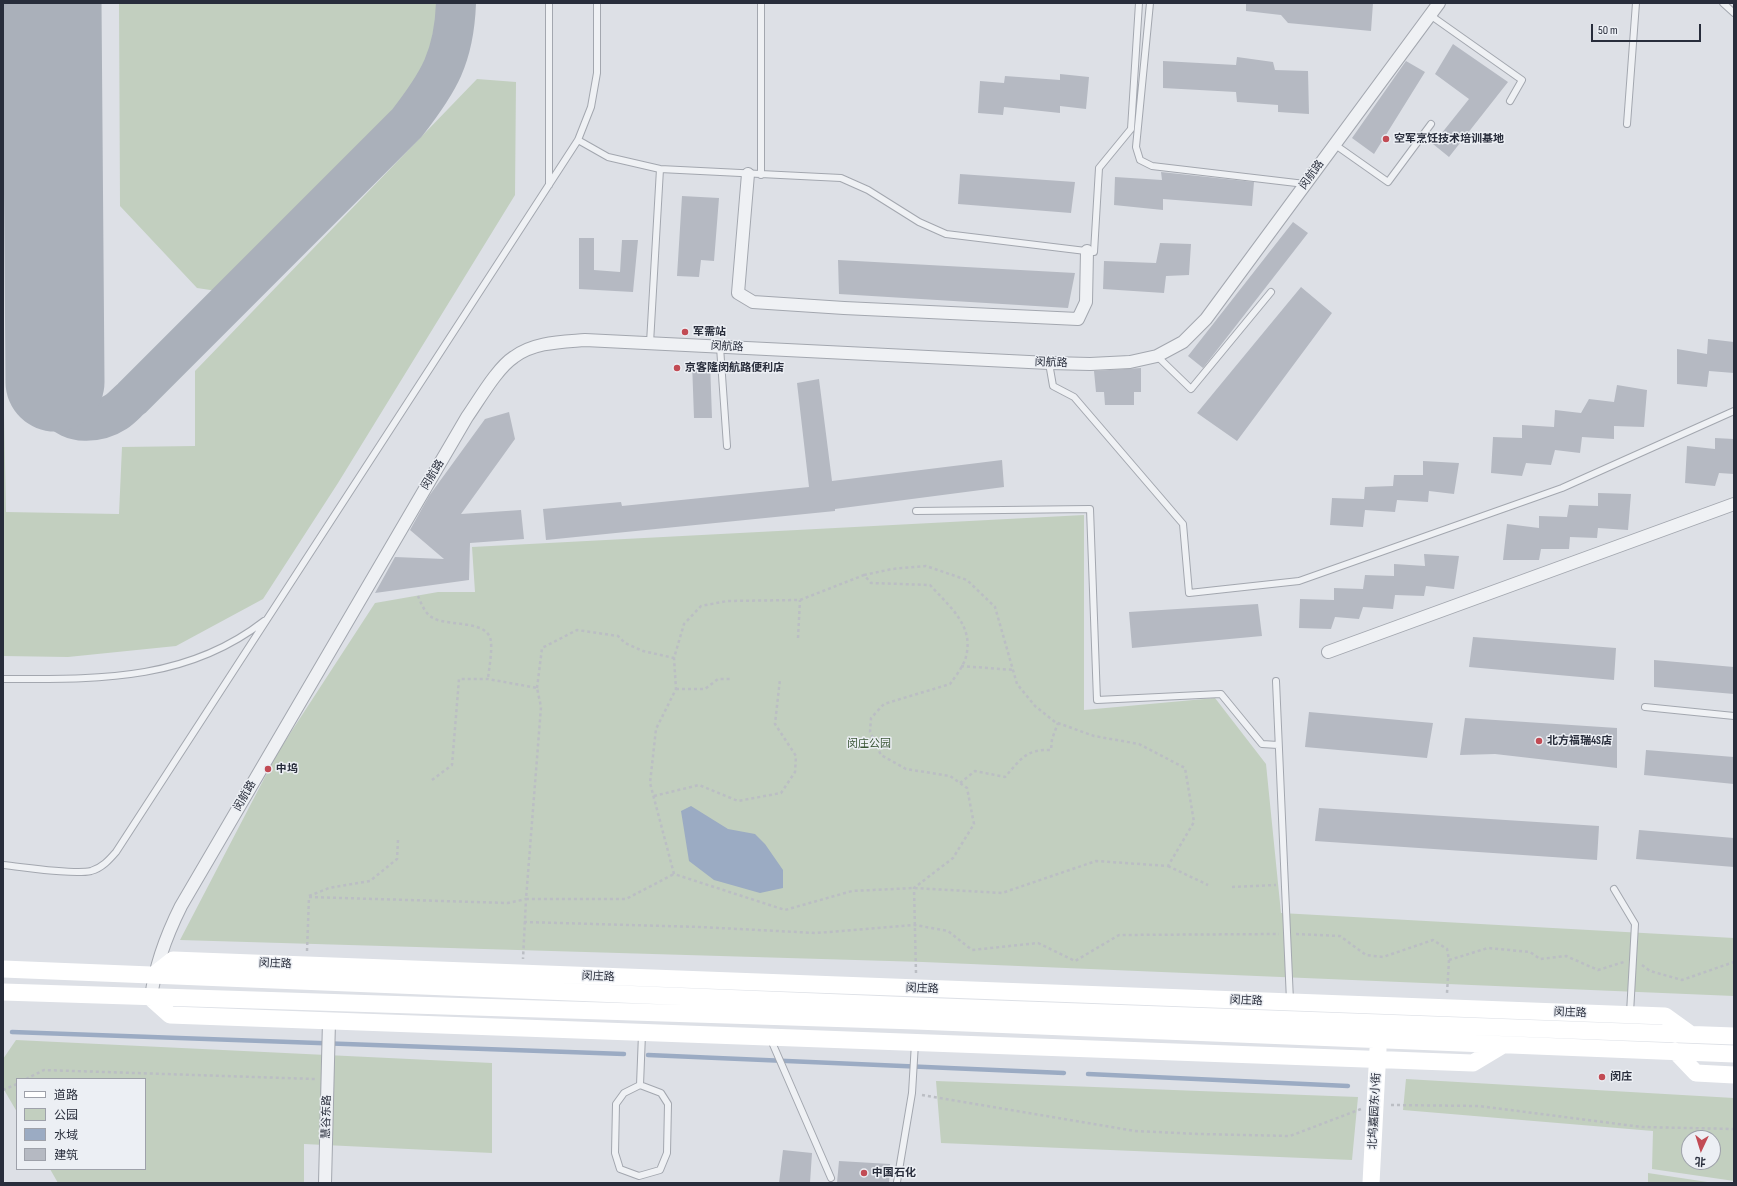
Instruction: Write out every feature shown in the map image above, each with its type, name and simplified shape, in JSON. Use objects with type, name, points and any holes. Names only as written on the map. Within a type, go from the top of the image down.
[{"type":"main road","name":"闵庄路","points":[[154,975],[173,960],[522,974],[1379,1040],[1734,1054]]},
{"type":"main road","name":"闵庄路","points":[[3,968],[1734,1036]]},
{"type":"main road","name":"闵庄路","points":[[3,992],[151,998],[916,1005],[1290,1002],[1665,1016],[1690,1034]]},
{"type":"main road","points":[[151,998],[170,1015],[329,1028],[642,1033],[770,1037],[1473,1064],[1503,1045]]},
{"type":"main road","name":"北坞嘉园东小街","points":[[1371,1183],[1379,1040]]},
{"type":"main road","points":[[1675,1051],[1696,1073],[1734,1075]]},
{"type":"street","name":"闵航路","points":[[151,998],[154,975],[168,933],[181,906],[467,418],[494,378],[514,357],[537,346],[585,340],[1049,363],[1130,362],[1157,356],[1183,342],[1206,319],[1438,3]]},
{"type":"street","points":[[748,174],[738,293],[753,302],[844,308],[1078,319],[1086,302],[1087,251]]},
{"type":"street","points":[[1328,652],[1734,504]]},
{"type":"street","points":[[915,1042],[916,1005]]},
{"type":"street","name":"慧谷东路","points":[[325,1183],[329,1028]]},
{"type":"lane","points":[[549,3],[549,185]]},
{"type":"lane","points":[[3,865],[74,872],[91,871],[106,864],[116,852],[578,140],[591,107],[597,73],[598,3]]},
{"type":"lane","points":[[761,3],[761,175]]},
{"type":"lane","points":[[578,140],[608,157],[660,169],[841,178],[868,190],[919,222],[946,234],[1094,252],[1099,168],[1131,129],[1139,3]]},
{"type":"lane","points":[[1150,3],[1136,147],[1140,160],[1152,166],[1305,184]]},
{"type":"lane","points":[[1628,124],[1636,3]]},
{"type":"lane","points":[[1722,3],[1734,13]]},
{"type":"lane","points":[[1430,15],[1522,80],[1510,101]]},
{"type":"lane","points":[[1334,144],[1388,182],[1431,124]]},
{"type":"lane","points":[[650,343],[660,169]]},
{"type":"lane","points":[[1157,356],[1191,389],[1271,292]]},
{"type":"lane","points":[[720,347],[727,446]]},
{"type":"lane","points":[[1049,363],[1054,386],[1074,397],[1183,524],[1189,593],[1299,581],[1562,488],[1734,411]]},
{"type":"lane","points":[[916,511],[1090,509],[1097,700],[1221,694],[1262,744],[1278,744]]},
{"type":"lane","points":[[3,679],[99,678],[134,675],[169,668],[202,656],[230,643],[268,618]]},
{"type":"lane","points":[[1276,681],[1290,1002]]},
{"type":"lane","points":[[1645,707],[1734,716]]},
{"type":"lane","points":[[1614,889],[1635,924],[1630,1015]]},
{"type":"lane","points":[[640,1085],[642,1033]]},
{"type":"lane","points":[[770,1037],[831,1178]]},
{"type":"lane","points":[[897,1182],[912,1093],[915,1042]]},
{"type":"lane","points":[[640,1085],[661,1093],[668,1104],[668,1119],[667,1153],[660,1170],[638,1180],[620,1169],[615,1153],[616,1104],[624,1093],[640,1085]]},
{"type":"path","points":[[674,874],[650,783],[656,729],[676,689],[674,658],[684,624],[701,606],[726,601],[800,600],[864,575],[892,569],[926,566],[967,580],[995,607],[1017,684],[1035,706],[1058,724],[1094,736],[1139,744],[1185,768],[1194,822],[1168,866]]},
{"type":"path","points":[[864,575],[871,583],[930,586],[960,616],[967,638],[965,660],[950,684],[884,704],[871,718],[870,732],[881,755],[906,769],[950,776],[967,788],[974,824],[953,858],[914,888]]},
{"type":"path","points":[[418,596],[423,607],[432,618],[445,623],[476,626],[488,633],[491,642],[488,679]]},
{"type":"path","points":[[798,638],[800,600]]},
{"type":"path","points":[[522,974],[524,922],[541,707],[538,688],[542,648],[576,630],[618,636],[625,643],[644,651],[674,658]]},
{"type":"path","points":[[961,666],[1014,670]]},
{"type":"path","points":[[432,780],[452,765],[459,679],[488,679],[538,688]]},
{"type":"path","points":[[676,689],[705,689],[718,679],[730,679]]},
{"type":"path","points":[[654,796],[699,784],[738,801],[781,793],[795,772],[796,756],[775,724],[780,679]]},
{"type":"path","points":[[960,783],[975,771],[1005,777],[1024,756],[1037,749],[1051,750],[1052,738],[1058,724]]},
{"type":"path","points":[[309,897],[329,888],[370,881],[397,859],[398,840]]},
{"type":"path","points":[[309,897],[508,903],[526,899],[626,899],[674,874],[785,910],[852,891],[914,888],[1002,893],[1096,861],[1168,866],[1208,885]]},
{"type":"path","points":[[1232,886],[1285,884]]},
{"type":"path","points":[[914,888],[916,1005]]},
{"type":"path","points":[[307,965],[309,897]]},
{"type":"path","points":[[524,922],[700,927],[816,933],[915,924],[948,931],[972,950],[1038,943],[1075,961],[1119,935],[1287,934],[1340,936],[1366,955],[1383,957],[1433,940],[1447,949],[1449,960],[1447,996],[1440,996]]},
{"type":"path","points":[[1449,960],[1488,948],[1530,952],[1540,959],[1566,956],[1598,970],[1633,959],[1650,971],[1682,980],[1734,962]]},
{"type":"path","points":[[28,1078],[44,1070],[328,1079]]},
{"type":"path","points":[[3,1090],[16,1084]]},
{"type":"path","points":[[912,1093],[1135,1131],[1199,1134],[1290,1136],[1341,1115],[1375,1104],[1478,1106],[1642,1127],[1734,1129]]},
{"type":"green space","points":[[119,3],[444,3],[444,8],[428,62],[402,112],[228,288],[217,291],[197,288],[120,206]]},
{"type":"green space","points":[[477,79],[516,82],[515,195],[338,483],[263,599],[176,646],[68,657],[3,656],[3,364],[6,512],[119,514],[122,447],[195,446],[195,371]]},
{"type":"green space","name":"闵庄公园","points":[[1084,515],[1084,710],[1215,698],[1266,764],[1281,913],[1734,938],[1734,996],[923,962],[180,940],[278,752],[375,603],[438,592],[475,592],[472,547]]},
{"type":"green space","points":[[16,1040],[492,1063],[492,1153],[304,1144],[304,1183],[58,1183],[51,1170],[146,1170],[146,1078],[16,1078],[16,1110],[3,1088],[3,1059]]},
{"type":"green space","points":[[1406,1079],[1734,1098],[1734,1181],[1652,1169],[1653,1131],[1403,1110]]},
{"type":"green space","points":[[936,1081],[1358,1097],[1352,1160],[941,1143]]},
{"type":"green space","points":[[1648,1173],[1714,1183],[1648,1183]]},
{"type":"water","points":[[691,806],[728,829],[755,834],[765,844],[783,870],[783,888],[760,893],[714,880],[689,861],[681,811]]},
{"type":"building","points":[[1246,3],[1373,3],[1371,31],[1288,23],[1281,15],[1246,11]]},
{"type":"building","points":[[1453,44],[1508,82],[1449,157],[1433,144],[1469,99],[1435,74]]},
{"type":"building","points":[[1237,57],[1273,62],[1275,70],[1308,71],[1309,114],[1278,112],[1278,105],[1237,102],[1236,92],[1163,88],[1163,61],[1236,65]]},
{"type":"building","points":[[1406,61],[1425,72],[1374,154],[1352,138]]},
{"type":"building","points":[[1060,74],[1089,77],[1086,109],[1060,106],[1060,113],[1004,107],[1003,115],[978,113],[980,81],[1004,83],[1005,76],[1060,80]]},
{"type":"building","points":[[1161,172],[1254,182],[1252,206],[1163,199],[1163,210],[1114,205],[1115,177],[1162,180]]},
{"type":"building","points":[[960,174],[1075,182],[1071,213],[958,204]]},
{"type":"building","points":[[682,196],[719,198],[714,261],[701,260],[699,277],[677,276]]},
{"type":"building","points":[[1293,222],[1308,233],[1203,368],[1188,356]]},
{"type":"building","points":[[579,238],[594,238],[594,270],[620,272],[622,240],[638,240],[633,292],[579,289]]},
{"type":"building","points":[[1160,243],[1191,244],[1189,275],[1166,276],[1164,293],[1103,289],[1104,261],[1156,263]]},
{"type":"building","points":[[838,260],[1075,273],[1068,308],[839,294]]},
{"type":"building","points":[[1301,287],[1332,313],[1237,441],[1197,413]]},
{"type":"building","points":[[1708,339],[1734,342],[1734,373],[1709,371],[1707,387],[1677,384],[1677,349],[1707,354]]},
{"type":"building","points":[[692,362],[710,362],[712,418],[694,418]]},
{"type":"building","points":[[1141,368],[1141,392],[1134,392],[1134,405],[1105,405],[1104,392],[1096,392],[1094,371]]},
{"type":"building","points":[[819,379],[832,481],[1002,460],[1004,487],[835,509],[835,511],[546,540],[543,509],[621,502],[622,506],[809,487],[797,383]]},
{"type":"building","points":[[1617,385],[1647,390],[1644,427],[1614,426],[1614,439],[1582,437],[1580,453],[1555,450],[1551,465],[1526,463],[1522,476],[1491,473],[1493,437],[1522,438],[1522,425],[1554,427],[1555,410],[1581,413],[1589,399],[1614,402]]},
{"type":"building","points":[[509,412],[515,439],[461,514],[521,510],[524,539],[470,543],[469,580],[375,593],[395,557],[444,559],[410,530],[429,496],[485,419]]},
{"type":"building","points":[[1715,438],[1734,439],[1734,474],[1719,473],[1715,486],[1685,483],[1687,446],[1715,449]]},
{"type":"building","points":[[1423,461],[1459,463],[1454,494],[1429,491],[1428,502],[1397,500],[1395,512],[1365,510],[1363,527],[1330,525],[1332,498],[1364,499],[1365,487],[1393,486],[1394,475],[1423,475]]},
{"type":"building","points":[[1598,493],[1631,494],[1628,530],[1598,528],[1597,538],[1570,537],[1569,549],[1541,549],[1539,560],[1503,560],[1507,524],[1539,528],[1539,516],[1567,517],[1569,505],[1598,506]]},
{"type":"building","points":[[1424,554],[1459,556],[1454,589],[1426,586],[1424,596],[1395,595],[1393,609],[1363,607],[1359,619],[1335,617],[1331,629],[1299,628],[1300,599],[1334,600],[1334,588],[1363,589],[1365,575],[1394,576],[1394,564],[1425,566]]},
{"type":"building","points":[[1258,604],[1262,636],[1132,648],[1129,612]]},
{"type":"building","points":[[1473,637],[1616,648],[1614,680],[1469,667]]},
{"type":"building","points":[[1654,660],[1734,667],[1734,694],[1654,687]]},
{"type":"building","points":[[1309,712],[1433,723],[1427,758],[1305,747]]},
{"type":"building","name":"北方福瑞4S店","points":[[1465,718],[1617,728],[1617,768],[1495,754],[1460,755]]},
{"type":"building","points":[[1646,750],[1734,757],[1734,784],[1644,775]]},
{"type":"building","points":[[1319,808],[1599,826],[1597,860],[1315,841]]},
{"type":"building","points":[[1639,830],[1734,838],[1734,867],[1636,859]]},
{"type":"building","points":[[783,1150],[812,1153],[810,1183],[779,1183]]},
{"type":"building","name":"中国石化","points":[[839,1161],[890,1164],[889,1183],[837,1183]]},
{"type":"waterway","points":[[12,1032],[624,1054]]},
{"type":"waterway","points":[[648,1055],[1064,1073]]},
{"type":"waterway","points":[[1088,1074],[1348,1086]]},
{"type":"taxiway","points":[[55,382],[55,398],[58,407],[63,413],[77,420],[85,421],[101,419],[109,416],[132,398],[407,123],[428,95],[443,68],[452,39],[456,3]]},
{"type":"runway","points":[[52,3],[55,382]]},
{"type":"place","name":"空军烹饪技术培训基地","points":[[1386,139]]},
{"type":"place","name":"军需站","points":[[685,332]]},
{"type":"place","name":"京客隆闵航路便利店","points":[[677,368]]},
{"type":"place","name":"北方福瑞4S店","points":[[1539,741]]},
{"type":"place","name":"中坞","points":[[268,769]]},
{"type":"place","name":"闵庄","points":[[1602,1077]]},
{"type":"place","name":"中国石化","points":[[864,1173]]}]
